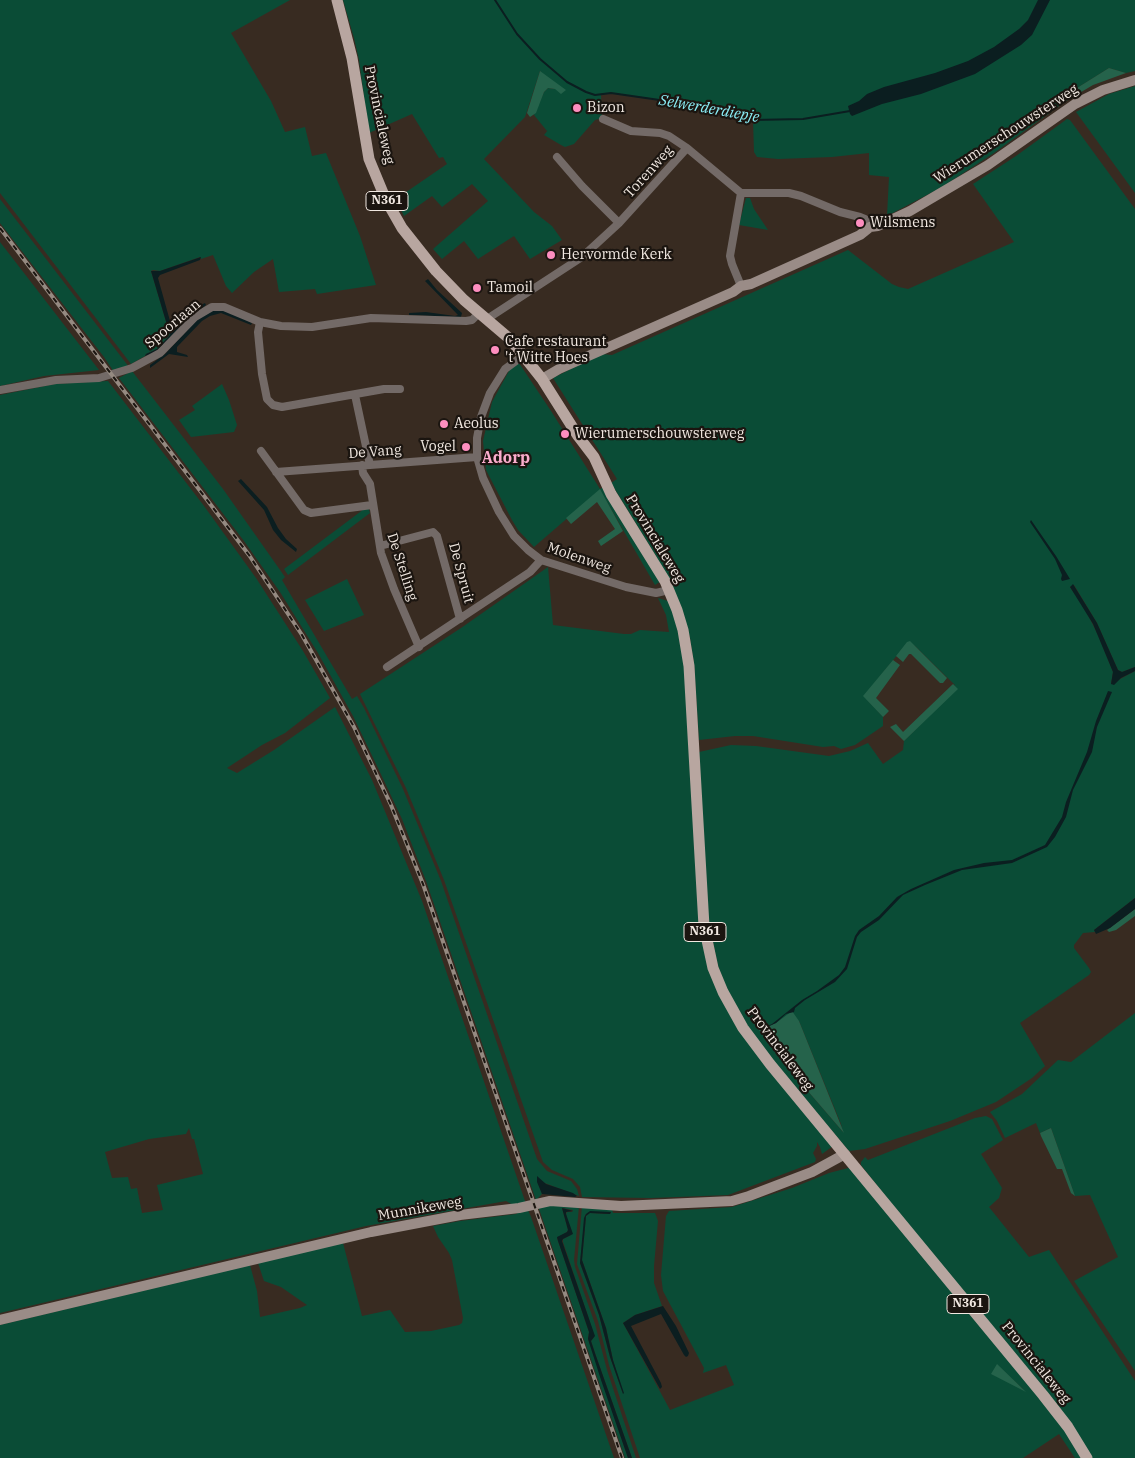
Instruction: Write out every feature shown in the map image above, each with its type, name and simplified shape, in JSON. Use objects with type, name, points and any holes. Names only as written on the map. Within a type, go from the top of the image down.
[{"type":"main road","name":"Provincialeweg","points":[[337,0],[352,58],[369,158],[386,200],[402,228],[428,262],[452,289],[505,334],[542,379],[578,436],[595,472],[611,494],[669,590],[683,630],[690,666],[704,926],[713,968],[723,992],[753,1042],[1043,1394],[1068,1427],[1087,1458]]},
{"type":"street","name":"Wierumerschouwsterweg","points":[[542,379],[559,369],[733,292],[741,286],[751,284],[860,235],[870,226],[878,226],[910,211],[1014,148],[1083,99],[1102,90],[1135,80]]},
{"type":"street","points":[[603,118],[631,131],[660,133],[669,136],[687,148]]},
{"type":"street","name":"Torenweg","points":[[483,316],[578,260],[619,223],[687,148],[741,193]]},
{"type":"street","points":[[557,157],[582,186],[619,223]]},
{"type":"street","points":[[741,286],[730,256],[741,193],[789,193],[802,196],[840,212],[860,216],[870,226]]},
{"type":"street","name":"Spoorlaan","points":[[0,390],[56,380],[105,378],[132,368],[160,353],[195,317],[212,307],[228,308],[260,322],[281,326],[312,327],[371,318],[466,321],[483,316]]},
{"type":"street","points":[[260,322],[258,332],[262,374],[267,399],[273,405],[282,407],[384,389],[400,388]]},
{"type":"street","name":"Molenweg","points":[[524,355],[505,369],[490,393],[481,417],[477,438],[477,457],[483,478],[499,512],[514,536],[541,560],[626,587],[656,593],[669,590]]},
{"type":"street","name":"De Stelling","points":[[355,395],[366,465],[363,473],[370,484],[380,546],[394,589],[418,647]]},
{"type":"street","points":[[261,451],[304,510],[311,512],[372,505]]},
{"type":"street","name":"De Vang","points":[[276,472],[477,457]]},
{"type":"street","name":"De Spruit","points":[[380,546],[433,532],[437,536],[460,619]]},
{"type":"street","points":[[387,668],[530,572],[541,560]]},
{"type":"street","name":"Munnikeweg","points":[[0,1320],[371,1232],[452,1216],[519,1208],[550,1201],[621,1206],[732,1201],[812,1172],[844,1154]]},
{"type":"green space","points":[[0,0],[290,0],[231,33],[271,101],[285,132],[305,127],[312,156],[326,153],[360,236],[376,285],[317,294],[315,289],[279,292],[273,259],[254,272],[232,293],[226,286],[213,255],[201,259],[200,257],[160,271],[153,270],[151,271],[170,335],[157,349],[131,364],[0,193]]},
{"type":"green space","points":[[343,0],[1135,0],[1135,71],[1126,73],[1109,68],[1069,93],[1065,99],[1066,101],[994,153],[942,187],[887,216],[889,177],[869,175],[869,153],[832,157],[778,159],[757,157],[754,152],[753,120],[747,116],[672,101],[611,93],[601,94],[602,118],[595,120],[574,144],[565,147],[544,135],[548,130],[534,115],[544,92],[548,88],[555,89],[540,71],[525,117],[484,159],[534,212],[552,226],[562,240],[530,259],[514,236],[478,259],[464,241],[442,259],[433,249],[488,201],[472,184],[442,207],[432,196],[404,216],[396,199],[447,164],[443,157],[439,158],[412,114],[369,133],[359,60]]},
{"type":"green space","points":[[1109,68],[1126,73],[1093,85],[1066,101],[1064,99],[1069,93]]},
{"type":"green space","points":[[540,71],[566,90],[561,94],[555,89],[548,88],[544,92],[536,113],[530,117],[527,113]]},
{"type":"green space","points":[[1135,86],[1135,193],[1076,112],[1109,94]]},
{"type":"green space","points":[[1067,119],[1070,120],[1135,209],[1135,667],[1122,672],[1118,670],[1097,623],[1074,585],[1070,587],[1085,609],[1098,635],[1113,672],[1111,684],[1135,671],[1135,898],[1094,930],[1095,932],[1083,933],[1074,945],[1074,948],[1091,972],[1089,975],[1020,1023],[1045,1066],[1032,1078],[996,1102],[950,1121],[865,1149],[849,1151],[754,1038],[729,996],[718,966],[707,913],[699,752],[731,745],[756,746],[829,756],[850,751],[868,743],[883,764],[903,750],[904,741],[929,716],[955,685],[915,646],[907,643],[864,696],[883,717],[883,726],[855,745],[841,749],[834,746],[823,747],[753,736],[699,740],[694,663],[683,612],[656,556],[611,483],[617,479],[553,378],[601,354],[612,355],[848,250],[892,284],[908,289],[1014,242],[973,184]],"holes":[[[799,1021],[843,1132],[782,1061],[760,1030],[776,1023]]]},
{"type":"green space","points":[[746,198],[750,198],[754,209],[768,230],[739,225]]},
{"type":"green space","points":[[0,199],[129,367],[114,372],[0,223]]},
{"type":"green space","points":[[0,242],[99,370],[44,376],[0,386]]},
{"type":"green space","points":[[519,363],[600,489],[603,487],[661,581],[655,585],[600,490],[534,547],[518,530],[486,470],[483,441],[492,402],[510,369]]},
{"type":"green space","points":[[132,371],[223,489],[285,577],[282,580],[352,699],[357,696],[364,708],[403,789],[441,881],[537,1159],[547,1171],[571,1181],[577,1189],[579,1196],[538,1182],[542,1194],[536,1200],[426,881],[402,819],[353,716],[318,653],[280,592],[244,541],[119,378]]},
{"type":"green space","points":[[108,381],[204,506],[256,578],[303,651],[330,698],[285,733],[262,745],[227,768],[237,773],[274,750],[335,707],[372,780],[422,901],[526,1204],[515,1206],[506,1201],[366,1226],[0,1313],[0,395],[55,384]],"holes":[[[189,1128],[192,1139],[194,1139],[203,1174],[157,1185],[163,1210],[142,1213],[137,1188],[131,1189],[128,1177],[112,1178],[105,1152],[149,1139],[186,1134]]]},
{"type":"green space","points":[[222,384],[237,425],[234,432],[191,437],[179,420],[195,410],[192,406]]},
{"type":"green space","points":[[600,489],[623,531],[601,546],[598,541],[615,529],[597,502],[571,524],[566,518]]},
{"type":"green space","points":[[368,506],[370,513],[288,575],[284,569]]},
{"type":"green space","points":[[548,567],[553,625],[624,634],[631,634],[640,630],[669,632],[666,615],[658,598],[668,601],[676,621],[683,655],[713,979],[833,1146],[822,1154],[817,1142],[813,1153],[816,1159],[815,1162],[728,1195],[651,1198],[582,1197],[580,1187],[573,1179],[552,1170],[543,1162],[444,880],[406,788],[360,694],[461,628]]},
{"type":"green space","points":[[347,579],[364,615],[324,631],[305,600]]},
{"type":"green space","points":[[910,641],[947,678],[943,683],[940,683],[911,654],[903,662],[896,656],[907,642]]},
{"type":"green space","points":[[893,660],[900,665],[876,698],[889,711],[883,717],[863,696]]},
{"type":"green space","points":[[953,684],[958,689],[904,741],[890,727],[896,724],[903,732]]},
{"type":"green space","points":[[1135,909],[1135,916],[1116,930],[1109,932],[1107,930]]},
{"type":"green space","points":[[792,1011],[799,1021],[844,1133],[782,1061],[759,1030],[776,1023]]},
{"type":"green space","points":[[1135,1013],[1135,1371],[1074,1281],[1118,1257],[1090,1195],[1075,1196],[1051,1128],[1040,1133],[1036,1123],[1005,1138],[997,1121],[990,1112],[1022,1094],[1058,1060],[1071,1062]]},
{"type":"green space","points":[[986,1116],[992,1119],[1003,1140],[981,1154],[1002,1188],[999,1198],[989,1207],[1029,1257],[1049,1250],[1135,1381],[1135,1458],[1091,1458],[861,1165],[865,1157],[868,1160],[975,1118]]},
{"type":"green space","points":[[1051,1128],[1075,1196],[1071,1193],[1062,1169],[1057,1169],[1041,1136],[1040,1133]]},
{"type":"green space","points":[[852,1167],[1059,1421],[1082,1458],[1075,1458],[1059,1434],[1023,1458],[640,1458],[609,1365],[598,1321],[577,1264],[582,1206],[612,1209],[613,1213],[655,1213],[658,1221],[654,1283],[662,1306],[635,1315],[623,1323],[670,1410],[734,1385],[726,1365],[703,1373],[704,1368],[663,1291],[661,1275],[666,1216],[669,1211],[732,1207],[792,1188],[829,1173]],"holes":[[[589,1212],[611,1212],[610,1214],[590,1213],[586,1216],[582,1260],[606,1328],[623,1394],[610,1357],[599,1315],[580,1263],[585,1215]],[[997,1365],[1023,1389],[1023,1390],[1001,1378]]]},
{"type":"green space","points":[[538,1206],[579,1206],[575,1267],[595,1324],[607,1370],[636,1458],[632,1458],[596,1356],[591,1341],[594,1337],[588,1316],[563,1242],[563,1239],[571,1235],[566,1214],[573,1210],[562,1208],[568,1230],[557,1238],[589,1332],[588,1339],[628,1458],[625,1458]]},
{"type":"green space","points":[[522,1210],[528,1210],[531,1217],[614,1458],[0,1458],[0,1325],[250,1265],[257,1291],[260,1317],[300,1308],[307,1305],[281,1287],[264,1281],[258,1263],[343,1243],[362,1316],[390,1310],[405,1332],[431,1331],[459,1325],[462,1323],[463,1318],[452,1260],[433,1226],[516,1214]]},
{"type":"green space","points":[[997,1364],[1026,1392],[991,1374]]},
{"type":"shaded area","points":[[1038,0],[1050,0],[1032,35],[1021,45],[975,74],[921,94],[882,104],[852,116],[850,114],[848,106],[859,101],[867,94],[968,61],[994,47],[1028,20]]},
{"type":"shaded area","points":[[201,257],[200,260],[160,275],[158,278],[172,328],[177,326],[195,309],[205,303],[206,305],[188,319],[164,345],[152,354],[145,356],[157,349],[170,335],[151,271],[160,271]]},
{"type":"shaded area","points":[[428,279],[462,313],[461,317],[409,315],[409,313],[426,312],[458,315],[425,281]]},
{"type":"shaded area","points":[[214,310],[228,311],[252,323],[251,325],[221,313],[210,316],[202,321],[177,347],[177,352],[188,357],[169,354],[150,368],[150,365],[165,354],[197,320]]},
{"type":"shaded area","points":[[241,479],[267,507],[278,528],[297,549],[296,552],[281,540],[273,530],[264,510],[238,481]]},
{"type":"shaded area","points":[[1031,520],[1070,579],[1062,581],[1062,575],[1055,559],[1030,522]]},
{"type":"shaded area","points":[[1073,584],[1097,623],[1118,670],[1122,672],[1135,667],[1135,671],[1121,678],[1114,685],[1111,684],[1113,672],[1093,624],[1070,587]]},
{"type":"shaded area","points":[[1108,691],[1112,692],[1097,727],[1092,752],[1073,790],[1066,817],[1047,847],[1012,863],[962,870],[903,895],[879,920],[861,932],[857,937],[847,969],[835,982],[805,1000],[795,1008],[794,1012],[786,1014],[776,1023],[761,1029],[772,1024],[802,1000],[839,975],[845,967],[855,936],[859,930],[879,916],[897,897],[954,870],[984,863],[1012,860],[1045,845],[1062,817]]},
{"type":"shaded area","points":[[1135,898],[1135,909],[1110,928],[1096,934],[1094,930]]},
{"type":"shaded area","points":[[537,1176],[546,1184],[577,1196],[542,1194],[537,1182]]},
{"type":"shaded area","points":[[562,1208],[573,1211],[566,1212],[566,1214],[573,1234],[562,1241],[595,1336],[591,1341],[632,1458],[628,1458],[601,1380],[588,1339],[589,1332],[558,1241],[557,1237],[568,1230]]},
{"type":"shaded area","points":[[590,1211],[611,1212],[610,1214],[590,1213],[586,1216],[582,1260],[606,1328],[623,1394],[610,1357],[599,1315],[580,1263],[584,1218]]},
{"type":"shaded area","points":[[663,1306],[676,1326],[689,1353],[688,1356],[684,1355],[661,1314],[631,1326],[661,1383],[662,1387],[660,1389],[623,1323],[635,1315]]},
{"type":"waterway","name":"Selwerderdiepje","points":[[495,0],[517,34],[540,59],[567,82],[595,95],[611,93],[694,105],[747,116],[753,120],[803,119],[850,111]]},
{"type":"railway","points":[[0,228],[249,555],[302,635],[354,727],[391,805],[423,884],[622,1458]]},
{"type":"place","name":"Bizon","points":[[577,108]]},
{"type":"place","name":"Wilsmens","points":[[860,223]]},
{"type":"place","name":"Hervormde Kerk","points":[[551,255]]},
{"type":"place","name":"Tamoil","points":[[477,288]]},
{"type":"place","name":"Cafe restaurant 't Witte Hoes","points":[[495,350]]},
{"type":"place","name":"Aeolus","points":[[444,424]]},
{"type":"place","name":"Wierumerschouwsterweg","points":[[565,434]]},
{"type":"place","name":"Vogel","points":[[466,447]]},
{"type":"district","name":"Adorp","points":[[506,458]]}]
